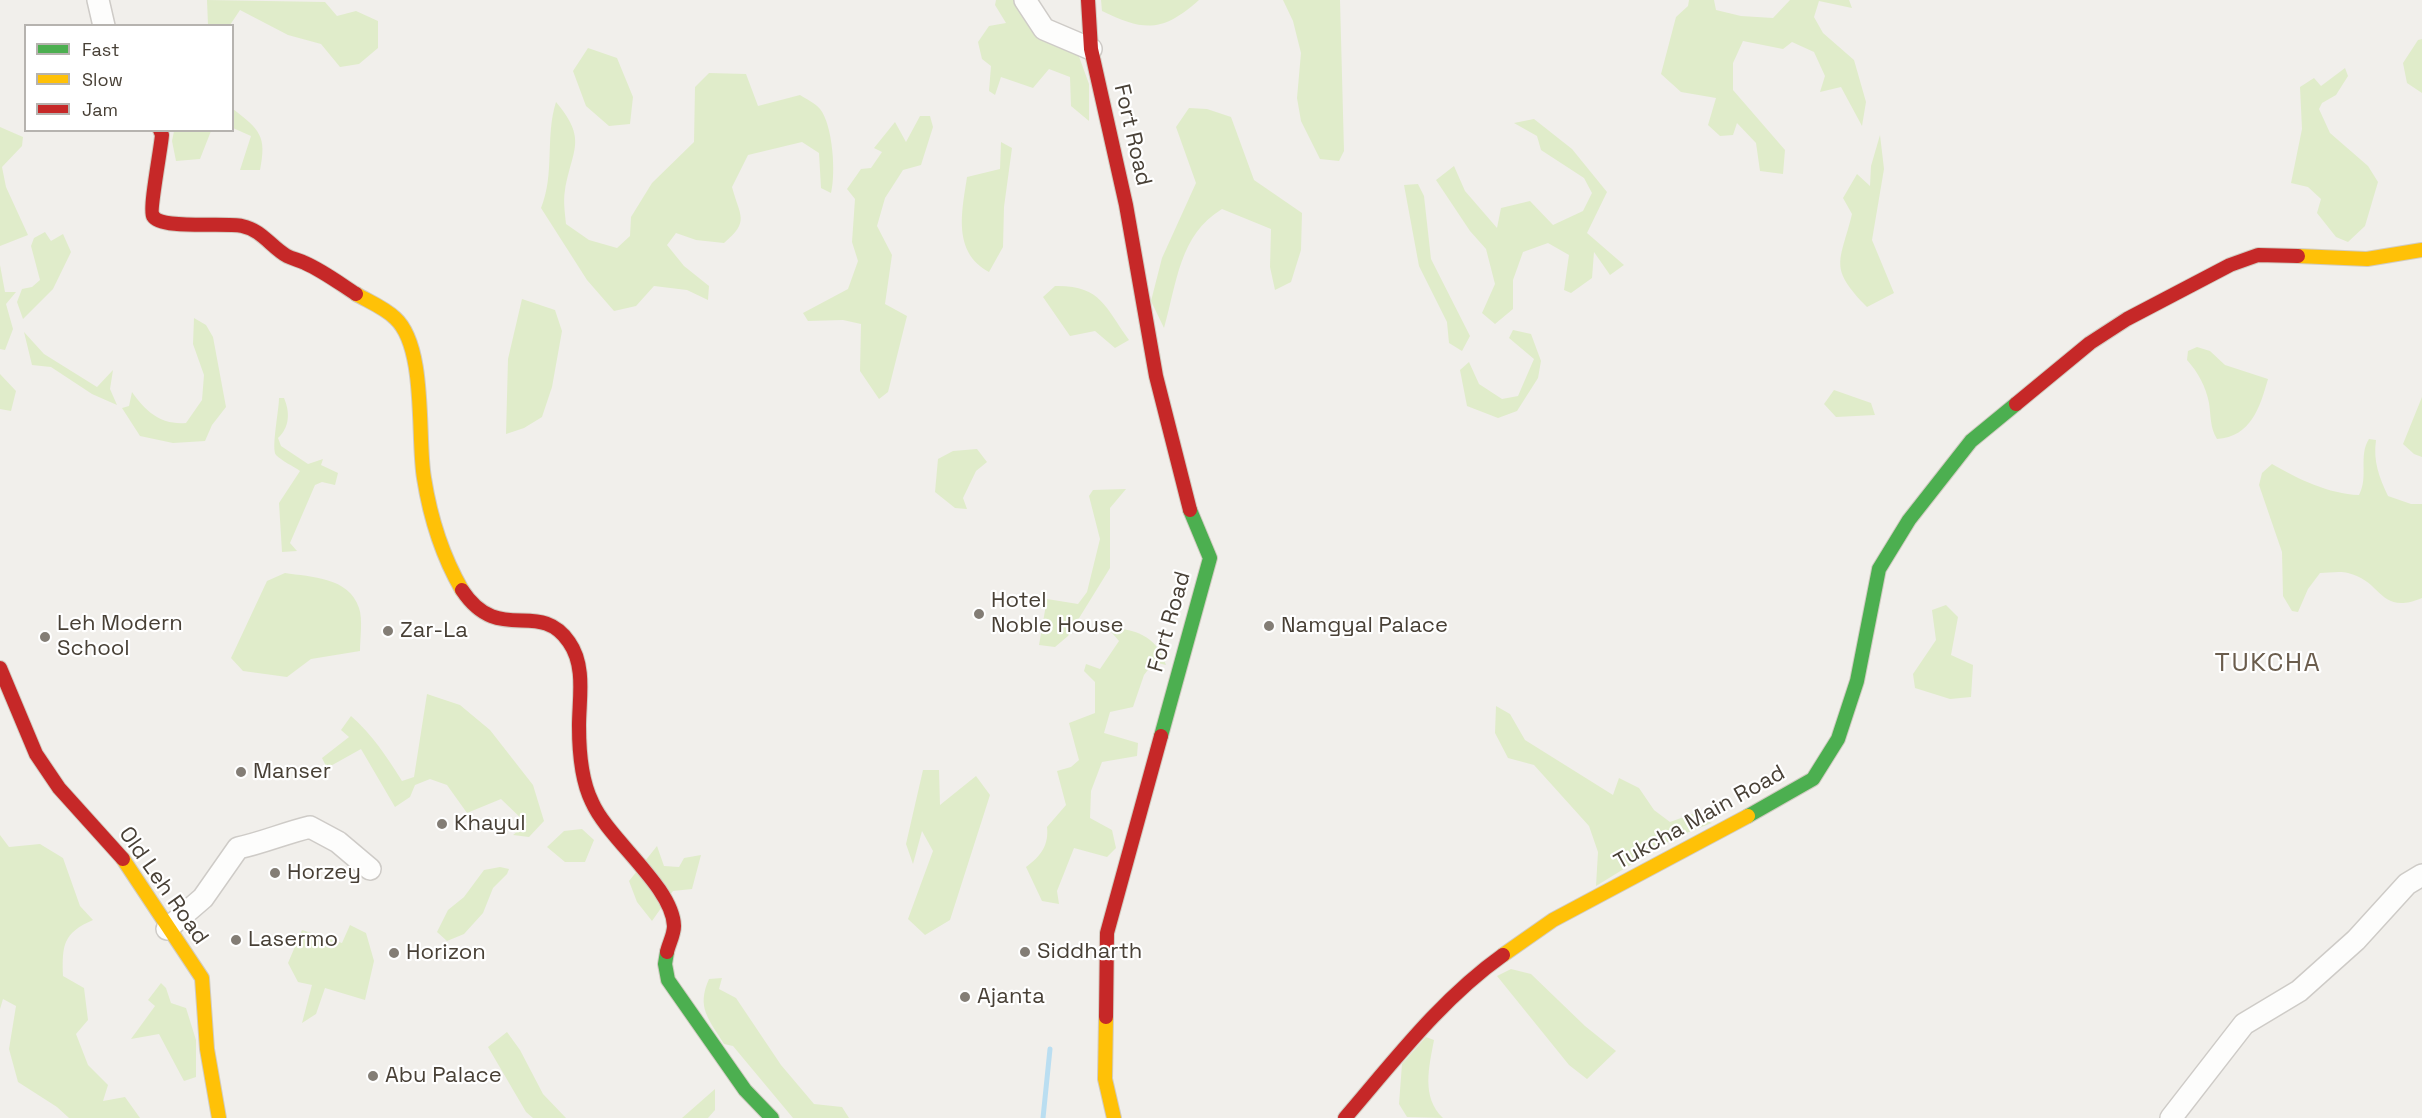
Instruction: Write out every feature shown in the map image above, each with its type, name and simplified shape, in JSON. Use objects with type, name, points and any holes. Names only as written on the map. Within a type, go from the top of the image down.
[{"type":"street","points":[[98,0],[104,24]]},
{"type":"street","points":[[1025,0],[1044,29],[1091,49]]},
{"type":"street","name":"Fort Road","points":[[1088,0],[1091,49],[1126,205],[1159,387],[1185,499],[1210,558],[1107,933],[1105,1079],[1114,1118]]},
{"type":"street","points":[[161,132],[157,180],[150,209],[154,219],[165,225],[211,223],[244,226],[262,234],[287,256],[344,285],[396,318],[406,331],[422,424],[420,453],[424,478],[440,540],[454,573],[470,603],[486,616],[542,620],[557,627],[571,645],[579,673],[579,736],[586,789],[607,825],[651,879],[671,911],[675,931],[665,962],[668,980],[745,1090],[772,1118]]},
{"type":"street","name":"Tukcha Main Road","points":[[1345,1118],[1429,1020],[1486,967],[1553,921],[1796,791],[1813,779],[1838,739],[1857,681],[1879,569],[1910,520],[1971,441],[2090,343],[2127,319],[2230,265],[2258,255],[2367,259],[2422,250]]},
{"type":"street","name":"Old Leh Road","points":[[0,668],[36,754],[59,789],[122,858],[167,929],[202,978],[207,1049],[219,1118]]},
{"type":"street","points":[[167,929],[202,898],[238,848],[258,844],[280,834],[310,827],[338,842],[370,869]]},
{"type":"street","points":[[2171,1118],[2244,1024],[2299,991],[2356,940],[2407,884],[2422,875]]},
{"type":"green space","points":[[207,0],[325,2],[337,16],[356,11],[378,21],[378,48],[359,64],[340,67],[321,44],[288,35],[240,10],[231,24],[208,24]]},
{"type":"green space","points":[[996,0],[1016,0],[1077,51],[1089,84],[1089,121],[1071,106],[1070,77],[1049,69],[1033,88],[1001,77],[995,95],[989,91],[991,66],[982,59],[978,42],[989,26],[1006,23],[995,5]]},
{"type":"green space","points":[[1101,0],[1199,0],[1186,11],[1164,23],[1142,25],[1130,23],[1102,11]]},
{"type":"green space","points":[[1283,0],[1340,0],[1344,151],[1339,161],[1320,159],[1301,121],[1297,98],[1301,53],[1293,21]]},
{"type":"green space","points":[[1689,0],[1714,0],[1716,10],[1741,16],[1773,18],[1790,0],[1849,0],[1852,8],[1819,1],[1814,17],[1823,33],[1854,60],[1866,102],[1862,126],[1841,87],[1820,92],[1825,76],[1814,52],[1792,42],[1783,49],[1743,41],[1733,63],[1733,90],[1785,150],[1783,174],[1760,171],[1756,143],[1737,123],[1733,135],[1720,136],[1708,125],[1716,98],[1681,92],[1661,74],[1676,17],[1688,6]]},
{"type":"green space","points":[[2422,39],[2422,93],[2407,83],[2403,63],[2418,40]]},
{"type":"green space","points":[[588,48],[617,58],[633,97],[630,124],[609,126],[586,106],[573,71]]},
{"type":"green space","points":[[2345,68],[2348,76],[2336,95],[2322,103],[2319,109],[2330,133],[2368,166],[2378,182],[2365,226],[2348,242],[2336,237],[2317,213],[2321,199],[2308,187],[2291,183],[2302,129],[2300,87],[2314,78],[2321,86]]},
{"type":"green space","points":[[709,73],[746,74],[758,106],[800,95],[818,107],[824,116],[831,138],[833,162],[831,193],[821,188],[819,153],[802,142],[748,155],[732,187],[741,218],[732,236],[724,243],[696,240],[676,233],[667,245],[684,266],[709,286],[708,300],[687,290],[654,286],[636,306],[614,311],[587,280],[541,208],[548,182],[551,128],[556,102],[566,115],[575,136],[574,154],[564,194],[566,224],[589,240],[617,248],[630,236],[631,217],[652,183],[694,142],[695,87]]},
{"type":"green space","points":[[1189,108],[1207,109],[1231,117],[1254,180],[1302,213],[1301,250],[1291,282],[1275,290],[1270,267],[1271,229],[1222,209],[1208,220],[1188,246],[1177,277],[1164,328],[1151,301],[1162,258],[1196,183],[1176,127]]},
{"type":"green space","points":[[234,110],[255,129],[262,141],[263,149],[260,170],[240,170],[251,136],[234,128]]},
{"type":"green space","points":[[920,116],[930,116],[933,127],[921,165],[903,170],[885,198],[877,226],[892,255],[885,304],[907,316],[888,392],[879,399],[860,371],[861,324],[843,320],[808,321],[803,313],[848,289],[858,261],[852,242],[855,199],[847,189],[861,169],[871,168],[882,152],[874,148],[895,122],[906,142]]},
{"type":"green space","points":[[1534,119],[1572,149],[1607,192],[1587,233],[1624,265],[1610,275],[1594,252],[1592,278],[1571,293],[1564,290],[1569,255],[1548,243],[1523,252],[1513,280],[1513,309],[1495,324],[1482,313],[1495,284],[1486,249],[1470,231],[1436,180],[1454,166],[1465,191],[1497,228],[1501,208],[1530,201],[1553,225],[1583,211],[1592,193],[1584,178],[1541,150],[1537,136],[1514,123]]},
{"type":"green space","points":[[0,127],[23,137],[22,146],[2,167],[6,187],[28,235],[0,246]]},
{"type":"green space","points":[[174,132],[211,132],[200,159],[176,161],[172,141]]},
{"type":"green space","points":[[1880,135],[1884,169],[1872,240],[1894,293],[1867,307],[1847,282],[1840,264],[1852,214],[1843,198],[1857,174],[1870,186],[1871,166]]},
{"type":"green space","points":[[1001,142],[1012,148],[1004,207],[1003,247],[989,272],[977,264],[969,254],[964,242],[963,203],[967,177],[1000,169]]},
{"type":"green space","points":[[1418,184],[1424,196],[1431,259],[1470,336],[1462,351],[1449,343],[1447,322],[1419,266],[1404,185]]},
{"type":"green space","points":[[45,232],[51,241],[63,234],[71,252],[53,289],[23,319],[17,302],[22,289],[32,287],[40,280],[31,246],[34,238]]},
{"type":"green space","points":[[0,265],[5,292],[16,292],[6,304],[13,329],[5,350],[0,349]]},
{"type":"green space","points":[[1055,286],[1083,289],[1092,294],[1107,308],[1129,340],[1115,348],[1095,331],[1070,336],[1043,297]]},
{"type":"green space","points":[[522,299],[555,310],[562,331],[552,387],[542,417],[524,428],[506,434],[508,359]]},
{"type":"green space","points":[[194,318],[206,325],[213,337],[226,407],[212,425],[205,441],[173,443],[140,436],[122,408],[129,406],[132,392],[155,416],[177,423],[186,423],[202,400],[204,375],[193,344]]},
{"type":"green space","points":[[1513,330],[1531,334],[1541,361],[1538,378],[1517,411],[1498,418],[1467,406],[1460,370],[1469,362],[1479,384],[1502,399],[1518,396],[1534,359],[1509,338]]},
{"type":"green space","points":[[24,332],[44,354],[97,387],[113,370],[110,389],[117,405],[92,394],[51,367],[32,365]]},
{"type":"green space","points":[[2197,347],[2210,351],[2225,365],[2268,379],[2252,419],[2246,427],[2229,437],[2217,439],[2212,426],[2206,391],[2187,360],[2188,351]]},
{"type":"green space","points":[[0,374],[16,391],[11,411],[0,409]]},
{"type":"green space","points":[[1834,390],[1871,403],[1875,415],[1836,417],[1824,404]]},
{"type":"green space","points":[[2422,397],[2422,457],[2414,454],[2403,444]]},
{"type":"green space","points":[[279,398],[284,398],[288,414],[285,429],[278,438],[281,446],[308,464],[323,459],[321,465],[338,473],[335,485],[322,482],[315,485],[290,543],[297,551],[282,552],[279,503],[300,471],[276,455],[275,437]]},
{"type":"green space","points":[[2369,439],[2376,440],[2375,455],[2378,469],[2388,496],[2411,504],[2422,504],[2422,598],[2397,603],[2389,600],[2359,577],[2345,572],[2320,573],[2308,589],[2298,612],[2292,611],[2283,596],[2282,552],[2259,485],[2262,473],[2272,464],[2314,485],[2336,492],[2359,495],[2363,481],[2364,452]]},
{"type":"green space","points":[[977,449],[987,462],[976,471],[963,498],[967,509],[955,508],[935,492],[938,459],[953,451]]},
{"type":"green space","points":[[1126,489],[1110,508],[1110,568],[1068,636],[1055,647],[1039,645],[1047,599],[1078,604],[1087,592],[1100,539],[1089,496],[1093,490]]},
{"type":"green space","points":[[285,573],[328,580],[347,590],[359,608],[360,651],[311,659],[287,677],[243,671],[231,658],[267,581]]},
{"type":"green space","points":[[1946,605],[1958,617],[1951,655],[1973,665],[1971,697],[1950,699],[1915,688],[1913,674],[1936,640],[1932,610]]},
{"type":"green space","points":[[1106,626],[1143,635],[1156,646],[1166,665],[1154,662],[1144,675],[1133,707],[1110,712],[1104,733],[1138,743],[1137,756],[1102,762],[1091,791],[1090,818],[1112,830],[1116,848],[1107,857],[1074,848],[1057,891],[1059,904],[1042,901],[1026,867],[1043,850],[1047,839],[1047,827],[1066,805],[1057,771],[1071,767],[1079,760],[1069,723],[1095,713],[1095,682],[1084,671],[1086,664],[1100,669],[1119,641]]},
{"type":"green space","points":[[427,694],[460,705],[490,730],[533,785],[544,821],[529,837],[513,835],[527,824],[501,799],[467,813],[447,785],[430,779],[415,785],[410,797],[395,807],[361,749],[327,768],[322,758],[349,737],[341,730],[351,716],[372,738],[402,781],[414,777]]},
{"type":"green space","points":[[1496,706],[1510,714],[1525,740],[1613,795],[1619,778],[1639,788],[1654,810],[1670,822],[1692,814],[1712,823],[1676,837],[1596,886],[1598,852],[1589,826],[1534,765],[1508,758],[1495,733]]},
{"type":"green space","points":[[923,770],[939,770],[940,805],[976,776],[990,795],[950,920],[925,935],[908,919],[933,851],[922,831],[913,864],[906,844]]},
{"type":"green space","points":[[582,829],[594,840],[585,862],[565,862],[547,847],[564,831]]},
{"type":"green space","points":[[0,835],[9,847],[40,844],[63,858],[80,906],[93,920],[70,935],[64,948],[63,976],[84,988],[88,1020],[76,1034],[88,1065],[108,1085],[103,1101],[125,1097],[140,1118],[69,1118],[57,1107],[18,1082],[9,1049],[16,1006],[3,999],[0,1009]]},
{"type":"green space","points":[[657,846],[664,866],[679,867],[684,858],[701,855],[692,889],[673,891],[652,921],[637,902],[629,881]]},
{"type":"green space","points":[[500,867],[509,869],[493,888],[483,913],[464,934],[447,941],[437,932],[448,910],[464,897],[484,870]]},
{"type":"green space","points":[[350,925],[366,933],[374,961],[365,1000],[325,988],[316,1014],[302,1023],[312,985],[298,982],[288,963],[302,930],[342,943]]},
{"type":"green space","points":[[1511,969],[1531,974],[1585,1026],[1616,1051],[1587,1079],[1569,1065],[1497,976]]},
{"type":"green space","points":[[722,978],[719,989],[736,998],[781,1065],[814,1104],[842,1107],[849,1118],[793,1118],[733,1046],[724,1044],[709,1020],[704,1006],[705,989],[709,979]]},
{"type":"green space","points":[[161,983],[166,988],[171,1003],[186,1008],[196,1040],[196,1077],[184,1081],[159,1034],[131,1039],[155,1006],[148,1000]]},
{"type":"green space","points":[[507,1032],[520,1050],[543,1094],[566,1118],[533,1118],[526,1112],[488,1047]]},
{"type":"green space","points":[[1426,1037],[1434,1040],[1428,1081],[1429,1091],[1436,1110],[1443,1118],[1407,1117],[1399,1104],[1402,1064]]},
{"type":"green space","points":[[715,1089],[715,1110],[708,1118],[682,1118]]},
{"type":"waterway","points":[[1043,1118],[1050,1049]]},
{"type":"traffic: fast","points":[[1748,816],[1813,779],[1838,739],[1857,681],[1879,569],[1909,520],[1971,441],[2016,404]]},
{"type":"traffic: fast","points":[[1161,736],[1210,558],[1190,510]]},
{"type":"traffic: fast","points":[[667,952],[665,964],[668,980],[745,1090],[772,1118]]},
{"type":"traffic: slow","points":[[2298,256],[2367,259],[2422,250]]},
{"type":"traffic: slow","points":[[356,294],[391,314],[405,332],[412,350],[419,394],[424,478],[443,550],[462,590]]},
{"type":"traffic: slow","points":[[1503,955],[1553,920],[1748,816]]},
{"type":"traffic: slow","points":[[123,859],[202,978],[207,1049],[219,1118]]},
{"type":"traffic: slow","points":[[1106,1017],[1105,1079],[1114,1118]]},
{"type":"traffic: jam","points":[[1088,0],[1091,49],[1126,205],[1156,376],[1190,510]]},
{"type":"traffic: jam","points":[[161,132],[153,216],[168,223],[233,225],[249,228],[287,256],[318,270],[356,294]]},
{"type":"traffic: jam","points":[[2016,404],[2090,343],[2127,319],[2230,265],[2258,255],[2298,256]]},
{"type":"traffic: jam","points":[[462,590],[476,607],[490,616],[545,623],[557,629],[569,642],[578,661],[580,672],[579,745],[585,784],[600,816],[652,879],[671,911],[674,929],[667,952]]},
{"type":"traffic: jam","points":[[0,668],[36,754],[59,788],[123,859]]},
{"type":"traffic: jam","points":[[1106,1017],[1107,933],[1161,736]]},
{"type":"traffic: jam","points":[[1345,1118],[1439,1011],[1480,972],[1503,955]]},
{"type":"place","name":"Hotel Noble House","points":[[979,614]]},
{"type":"place","name":"Namgyal Palace","points":[[1269,626]]},
{"type":"place","name":"Zar-La","points":[[388,631]]},
{"type":"place","name":"Leh Modern School","points":[[45,637]]},
{"type":"place","name":"Manser","points":[[241,772]]},
{"type":"place","name":"Khayul","points":[[442,824]]},
{"type":"place","name":"Horzey","points":[[275,873]]},
{"type":"place","name":"Lasermo","points":[[236,940]]},
{"type":"place","name":"Siddharth","points":[[1025,952]]},
{"type":"place","name":"Horizon","points":[[394,953]]},
{"type":"place","name":"Ajanta","points":[[965,997]]},
{"type":"place","name":"Abu Palace","points":[[373,1076]]},
{"type":"district","name":"TUKCHA","points":[[2268,664]]}]
